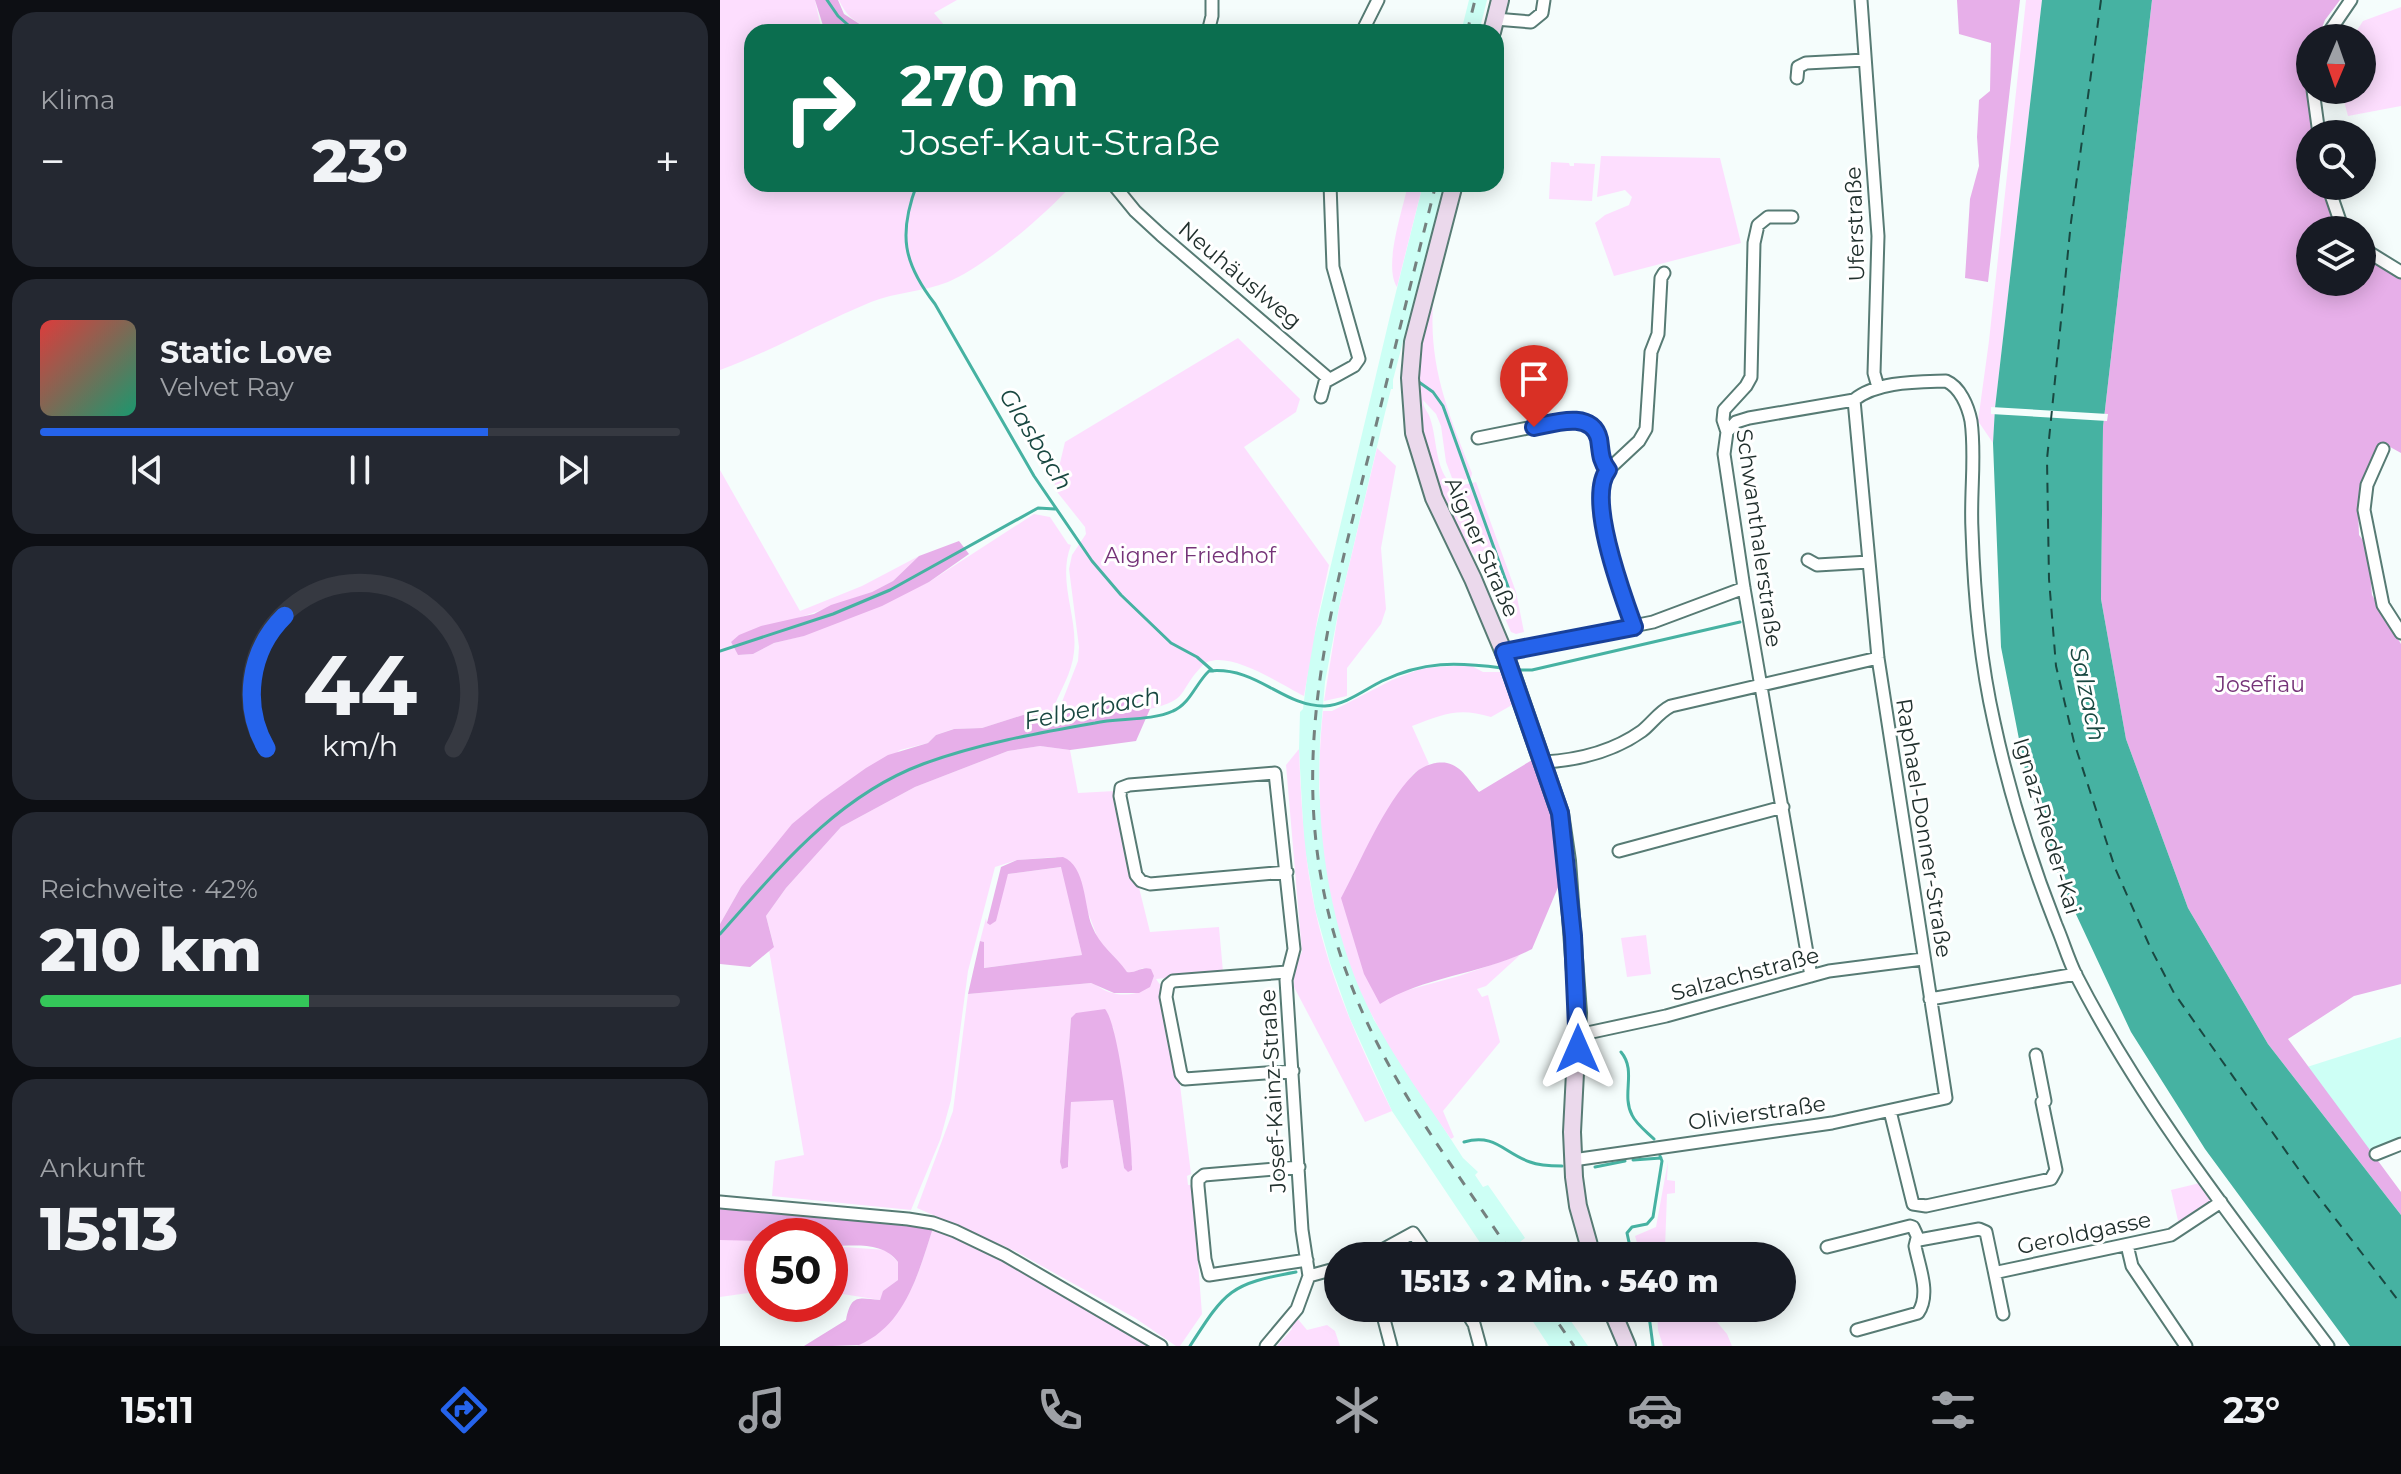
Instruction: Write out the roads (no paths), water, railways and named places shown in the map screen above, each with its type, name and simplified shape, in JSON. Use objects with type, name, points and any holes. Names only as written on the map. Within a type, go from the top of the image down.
[{"type":"main road","points":[[1494,24],[1500,0]]},
{"type":"main road","name":"Aigner Straße","points":[[1452,192],[1417,321],[1411,362],[1412,413],[1420,458],[1434,498],[1509,664],[1560,813],[1567,861],[1578,1035],[1573,1160],[1578,1206],[1588,1242]]},
{"type":"main road","points":[[1617,1322],[1627,1346]]},
{"type":"street","points":[[1210,24],[1212,0]]},
{"type":"street","points":[[1366,24],[1378,0]]},
{"type":"street","points":[[1504,25],[1531,22],[1542,13],[1544,0]]},
{"type":"street","name":"Uferstraße","points":[[1861,0],[1878,236],[1874,373],[1878,387]]},
{"type":"street","points":[[2335,24],[2351,0]]},
{"type":"street","points":[[1797,78],[1798,67],[1806,63],[1865,60]]},
{"type":"street","name":"Neuhäuslweg","points":[[1120,192],[1161,235],[1329,379]]},
{"type":"street","points":[[1321,397],[1322,386],[1329,379],[1354,366],[1359,359],[1333,267],[1330,192]]},
{"type":"street","name":"Schwanthalerstraße","points":[[1792,217],[1768,217],[1758,225],[1754,236],[1751,377],[1724,410],[1723,420],[1727,432],[1724,447],[1744,588],[1811,976]]},
{"type":"street","points":[[2376,257],[2401,272]]},
{"type":"street","points":[[1634,627],[1603,529],[1601,485],[1608,470],[1639,441],[1646,429],[1651,352],[1658,334],[1661,278],[1664,273]]},
{"type":"street","name":"Ignaz-Rieder-Kai","points":[[1727,432],[1736,422],[1749,418],[1854,400],[1878,387],[1946,381],[1959,391],[1968,411],[1972,434],[1975,575],[1993,718],[2015,808],[2044,894],[2076,974],[2141,1086],[2221,1202],[2328,1346]]},
{"type":"street","name":"Raphael-Donner-Straße","points":[[1854,400],[1878,658],[1946,1098]]},
{"type":"street","points":[[1478,438],[1568,420],[1582,422],[1596,433],[1602,461],[1608,470]]},
{"type":"street","points":[[2383,449],[2367,485],[2364,510],[2383,605],[2401,633]]},
{"type":"street","points":[[1808,560],[1817,565],[1869,562]]},
{"type":"street","points":[[1509,664],[1666,618],[1744,588]]},
{"type":"street","points":[[1544,762],[1616,747],[1671,706],[1878,658]]},
{"type":"street","name":"Josef-Kainz-Straße","points":[[1266,1346],[1297,1309],[1309,1276],[1302,1230],[1287,972],[1294,949],[1287,872],[1275,773],[1121,788],[1136,875],[1141,881],[1150,884],[1287,872]]},
{"type":"street","points":[[1619,851],[1783,807]]},
{"type":"street","name":"Salzachstraße","points":[[1578,1035],[1666,1016],[1849,967],[1923,959]]},
{"type":"street","points":[[1287,972],[1173,981],[1168,985],[1166,997],[1181,1074],[1185,1079],[1293,1071]]},
{"type":"street","points":[[1930,999],[2076,974]]},
{"type":"street","points":[[1890,1111],[1911,1201],[1917,1205],[1926,1206],[2046,1181],[2055,1175],[2055,1164],[2036,1055]]},
{"type":"street","name":"Olivierstraße","points":[[1573,1160],[1832,1123],[1946,1098]]},
{"type":"street","points":[[2376,1154],[2401,1144]]},
{"type":"street","points":[[1299,1167],[1204,1175],[1198,1180],[1198,1186],[1209,1275],[1307,1260]]},
{"type":"street","points":[[720,1202],[933,1223],[1005,1255],[1161,1346]]},
{"type":"street","name":"Geroldgasse","points":[[1994,1270],[1998,1272],[2171,1235],[2221,1202]]},
{"type":"street","points":[[1857,1330],[1918,1313],[1922,1307],[1925,1295],[1915,1246],[1917,1238],[1912,1226],[1912,1212],[1917,1205]]},
{"type":"street","points":[[1827,1247],[1912,1226]]},
{"type":"street","name":"Geroldgasse","points":[[1917,1238],[1983,1230],[1987,1235],[2003,1314]]},
{"type":"street","points":[[1397,1242],[1413,1233],[1419,1242]]},
{"type":"street","points":[[2127,1245],[2132,1266],[2186,1346]]},
{"type":"street","points":[[1309,1276],[1324,1272]]},
{"type":"street","points":[[1385,1322],[1391,1346]]},
{"type":"street","points":[[1473,1322],[1480,1346]]},
{"type":"water","name":"Salzach","points":[[2042,0],[2152,0],[2103,427],[2101,599],[2126,739],[2188,908],[2268,1044],[2401,1215],[2401,1346],[2350,1346],[2205,1149],[2131,1032],[2060,880],[2027,780],[2001,647],[1993,443]]},
{"type":"waterway","name":"Glasbach","points":[[827,0],[847,24]]},
{"type":"waterway","name":"Glasbach","points":[[914,192],[906,233],[910,261],[1034,476],[1092,561],[1121,595],[1171,643],[1197,657],[1213,671]]},
{"type":"waterway","points":[[1416,380],[1433,392],[1443,406],[1512,598]]},
{"type":"waterway","points":[[720,651],[833,614],[890,590],[1038,508],[1055,509]]},
{"type":"waterway","name":"Felberbach","points":[[1517,670],[1532,670],[1740,622]]},
{"type":"waterway","name":"Felberbach","points":[[720,934],[787,860],[837,814],[892,778],[923,764],[986,745],[1052,731],[1165,714],[1179,708],[1209,671],[1241,674],[1296,700],[1325,706],[1347,700],[1397,674],[1412,670],[1455,664],[1502,668]]},
{"type":"waterway","points":[[1621,1052],[1628,1067],[1628,1099],[1632,1115],[1654,1139]]},
{"type":"waterway","points":[[1464,1142],[1484,1140],[1534,1163],[1562,1166]]},
{"type":"waterway","points":[[1629,1242],[1627,1233],[1632,1227],[1647,1224],[1653,1217],[1662,1161],[1660,1156]]},
{"type":"waterway","points":[[1633,1160],[1661,1158]]},
{"type":"waterway","points":[[1595,1167],[1625,1161]]},
{"type":"waterway","points":[[1190,1346],[1212,1312],[1232,1292],[1257,1281],[1296,1272]]},
{"type":"waterway","points":[[1650,1322],[1653,1346]]},
{"type":"railway","points":[[1469,24],[1475,0]]},
{"type":"railway","points":[[1434,192],[1335,596],[1322,664],[1314,732],[1313,799],[1319,867],[1335,937],[1361,1009],[1412,1105],[1504,1242]]},
{"type":"railway","points":[[1558,1322],[1574,1346]]},
{"type":"park label","name":"Aigner Friedhof","points":[[1190,555]]},
{"type":"park label","name":"Josefiau","points":[[2260,684]]}]
